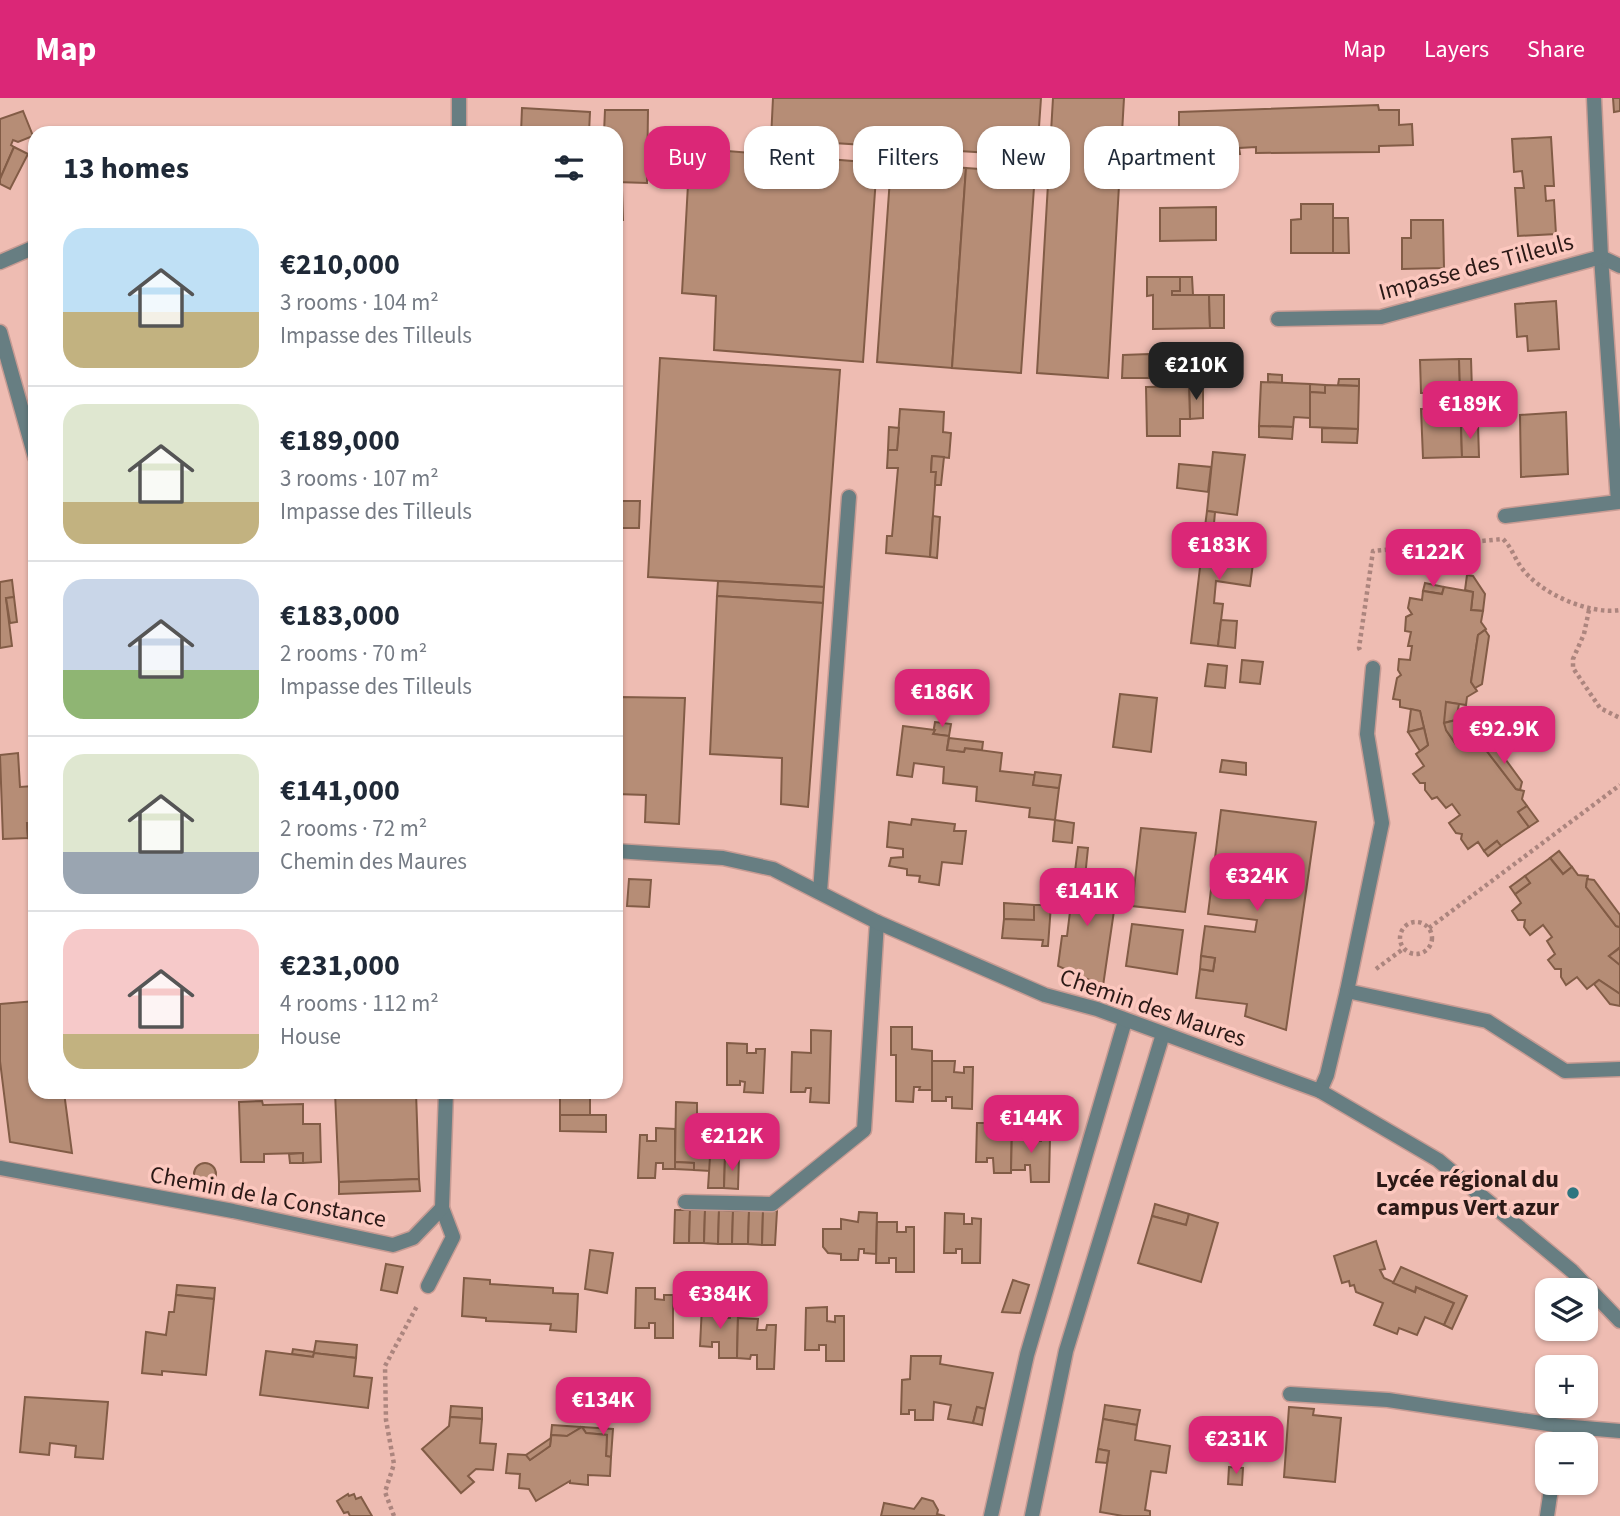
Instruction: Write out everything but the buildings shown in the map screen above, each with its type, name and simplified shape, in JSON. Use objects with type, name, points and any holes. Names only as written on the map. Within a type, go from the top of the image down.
[{"type":"street","points":[[459,98],[459,126]]},
{"type":"street","name":"Impasse des Tilleuls","points":[[1594,98],[1601,257]]},
{"type":"street","points":[[0,262],[28,250]]},
{"type":"street","points":[[1505,516],[1618,502],[1601,257]]},
{"type":"street","name":"Impasse des Tilleuls","points":[[1278,318],[1381,317],[1601,257],[1620,265]]},
{"type":"street","points":[[0,332],[28,432]]},
{"type":"street","points":[[820,892],[849,497]]},
{"type":"street","points":[[1320,1091],[1327,1075],[1348,991],[1382,823],[1367,734],[1373,668]]},
{"type":"street","name":"Chemin des Maures","points":[[623,851],[723,858],[773,869],[877,922],[1045,995],[1097,1009],[1320,1091],[1438,1160],[1572,1271],[1620,1321]]},
{"type":"street","points":[[685,1202],[772,1204],[864,1130],[877,922]]},
{"type":"street","points":[[1348,991],[1488,1021],[1565,1071],[1620,1069]]},
{"type":"street","points":[[991,1516],[1027,1355],[1125,1021]]},
{"type":"street","points":[[1032,1516],[1066,1351],[1163,1034]]},
{"type":"street","points":[[428,1286],[453,1237],[442,1208],[446,1099]]},
{"type":"street","name":"Chemin de la Constance","points":[[0,1168],[233,1211],[393,1245],[413,1238],[442,1208]]},
{"type":"street","points":[[1290,1394],[1388,1400],[1561,1426],[1620,1431]]},
{"type":"street","points":[[1560,1432],[1561,1426]]},
{"type":"street","points":[[1547,1516],[1550,1495]]},
{"type":"path","points":[[1373,668],[1359,648],[1373,551],[1503,539],[1513,548],[1520,566],[1533,582],[1589,610],[1620,610]]},
{"type":"path","points":[[1589,610],[1584,634],[1573,659],[1573,668],[1600,708],[1620,719]]},
{"type":"path","points":[[1429,928],[1620,785]]},
{"type":"path","points":[[1418,921],[1429,928],[1433,940],[1426,952],[1415,955],[1403,949],[1399,937],[1406,924],[1418,921]]},
{"type":"path","points":[[394,1516],[385,1492],[394,1465],[386,1420],[385,1366],[428,1286]]},
{"type":"place","name":"Lycée régional du campus Vert azur","points":[[1573,1193]]}]
